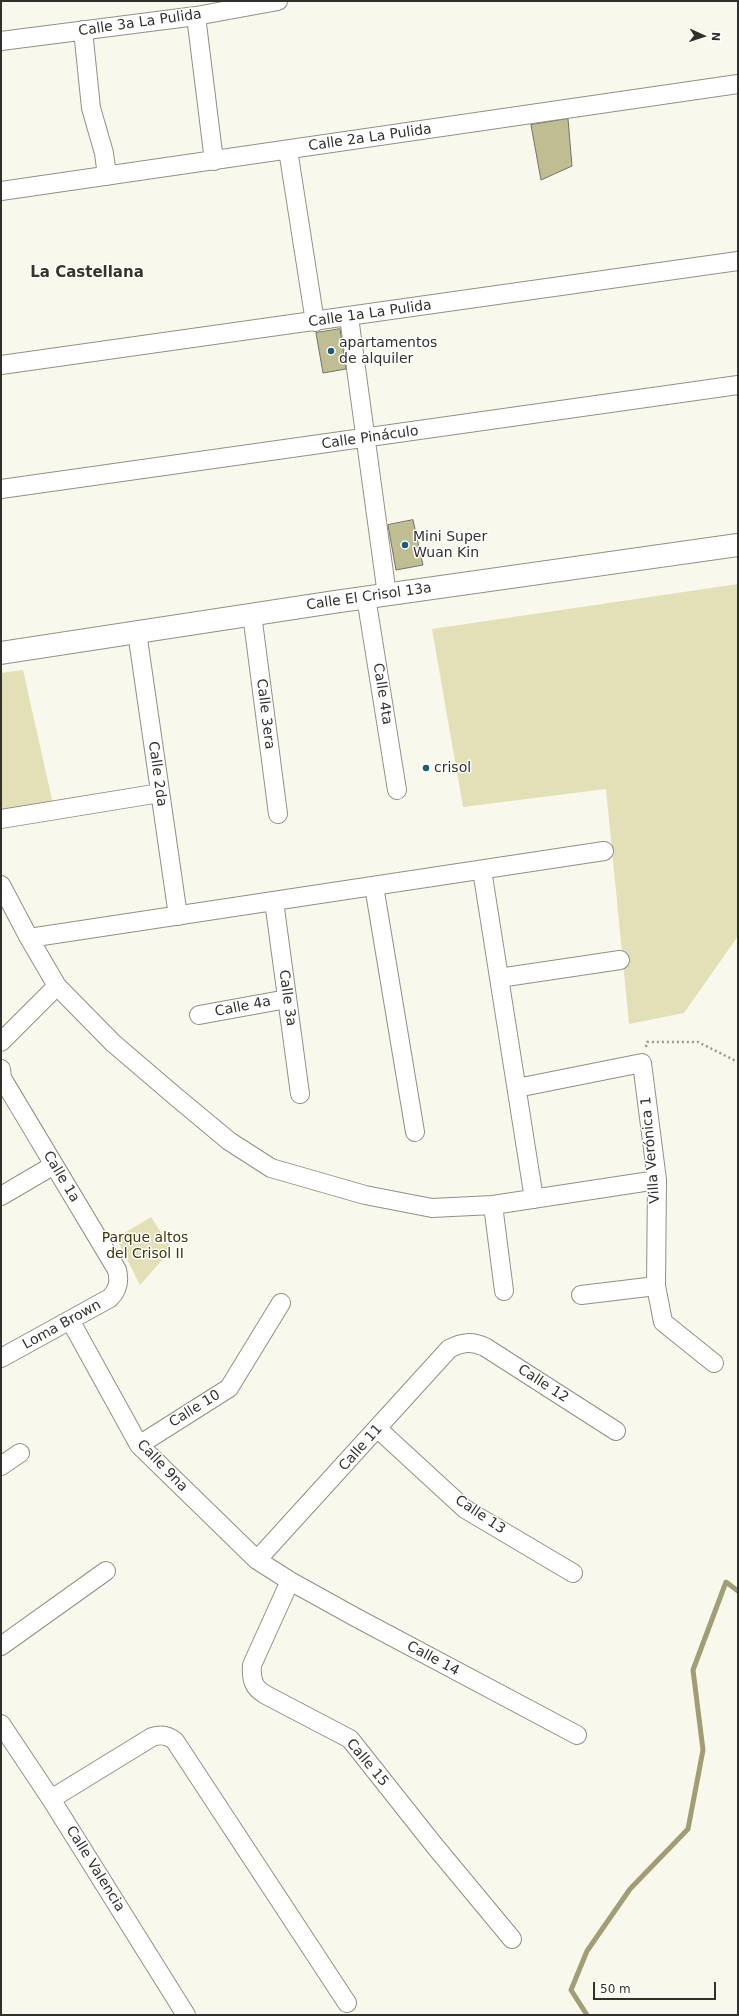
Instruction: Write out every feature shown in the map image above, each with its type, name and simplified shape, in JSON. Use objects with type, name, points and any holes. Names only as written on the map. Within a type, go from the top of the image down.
[{"type":"street","name":"Calle 3a La Pulida","points":[[1,41],[196,16],[278,1]]},
{"type":"street","points":[[196,16],[214,161]]},
{"type":"street","points":[[83,30],[91,108],[104,153],[107,176]]},
{"type":"street","name":"Calle 2a La Pulida","points":[[1,191],[738,84]]},
{"type":"street","points":[[288,150],[315,322]]},
{"type":"street","name":"Calle 1a La Pulida","points":[[1,365],[315,322],[738,261]]},
{"type":"street","points":[[349,317],[387,595]]},
{"type":"street","name":"Calle Pináculo","points":[[1,489],[366,439],[738,385]]},
{"type":"street","name":"Calle El Crisol 13a","points":[[1,653],[366,597],[738,545]]},
{"type":"street","name":"Calle 4ta","points":[[366,597],[397,790]]},
{"type":"street","name":"Calle 3era","points":[[252,614],[278,814]]},
{"type":"street","name":"Calle 2da","points":[[138,632],[178,916]]},
{"type":"street","points":[[1,819],[160,794]]},
{"type":"street","points":[[29,938],[604,852]]},
{"type":"street","points":[[482,870],[534,1199]]},
{"type":"street","points":[[1,885],[29,938],[58,986],[113,1043],[175,1096],[228,1141],[271,1168],[365,1195],[432,1208],[493,1205],[657,1180]]},
{"type":"street","points":[[374,886],[415,1132]]},
{"type":"street","name":"Calle 3a","points":[[274,901],[300,1094]]},
{"type":"street","points":[[500,978],[620,960]]},
{"type":"street","points":[[1,1042],[58,986]]},
{"type":"street","name":"Calle 4a","points":[[199,1015],[287,999]]},
{"type":"street","points":[[517,1088],[642,1062]]},
{"type":"street","name":"Villa Verónica 1","points":[[642,1062],[657,1180],[656,1286],[663,1322],[714,1363]]},
{"type":"street","name":"Calle 1a","points":[[1,1069],[2,1078],[117,1270],[118,1286]]},
{"type":"street","points":[[1,1196],[54,1165]]},
{"type":"street","points":[[493,1205],[504,1291]]},
{"type":"street","name":"Loma Brown","points":[[1,1358],[110,1298],[115,1293],[118,1286]]},
{"type":"street","points":[[581,1295],[656,1286]]},
{"type":"street","name":"Calle 10","points":[[139,1445],[229,1388],[281,1303]]},
{"type":"street","name":"Calle 9na","points":[[70,1320],[139,1445],[257,1560],[290,1581]]},
{"type":"street","name":"Calle 11","points":[[257,1560],[378,1429],[449,1349],[458,1344],[468,1342]]},
{"type":"street","name":"Calle 12","points":[[468,1342],[485,1347],[616,1431]]},
{"type":"street","name":"Calle 13","points":[[378,1429],[465,1509],[573,1573]]},
{"type":"street","points":[[1,1466],[20,1453]]},
{"type":"street","points":[[1,1646],[106,1571]]},
{"type":"street","name":"Calle 14","points":[[290,1581],[577,1735]]},
{"type":"street","name":"Calle 15","points":[[290,1581],[252,1664],[251,1675],[254,1685],[266,1695],[350,1739],[434,1845],[512,1939]]},
{"type":"street","name":"Calle Valencia","points":[[1,1724],[51,1799],[186,2015]]},
{"type":"street","points":[[51,1799],[152,1737],[158,1735],[170,1737],[175,1741],[347,2004]]},
{"type":"path","points":[[642,1062],[647,1042],[698,1042],[738,1062]]},
{"type":"green space","points":[[738,584],[738,936],[684,1013],[629,1024],[606,789],[463,807],[432,629]]},
{"type":"green space","points":[[23,670],[53,804],[1,810],[1,673]]},
{"type":"green space","name":"Parque altos del Crisol II","points":[[151,1217],[172,1249],[140,1285],[116,1238]]},
{"type":"building","points":[[568,119],[572,166],[541,180],[531,125]]},
{"type":"building","name":"apartamentos de alquiler","points":[[340,329],[346,369],[323,373],[316,333]]},
{"type":"building","name":"Mini Super Wuan Kin","points":[[413,520],[423,565],[396,570],[388,525]]},
{"type":"waterway","points":[[587,2015],[571,1990],[587,1951],[630,1889],[688,1829],[703,1750],[693,1670],[726,1582],[738,1591]]},
{"type":"place","name":"apartamentos de alquiler","points":[[331,351]]},
{"type":"place","name":"Mini Super Wuan Kin","points":[[405,545]]},
{"type":"place","name":"crisol","points":[[426,768]]},
{"type":"district","name":"La Castellana","points":[[87,273]]}]
